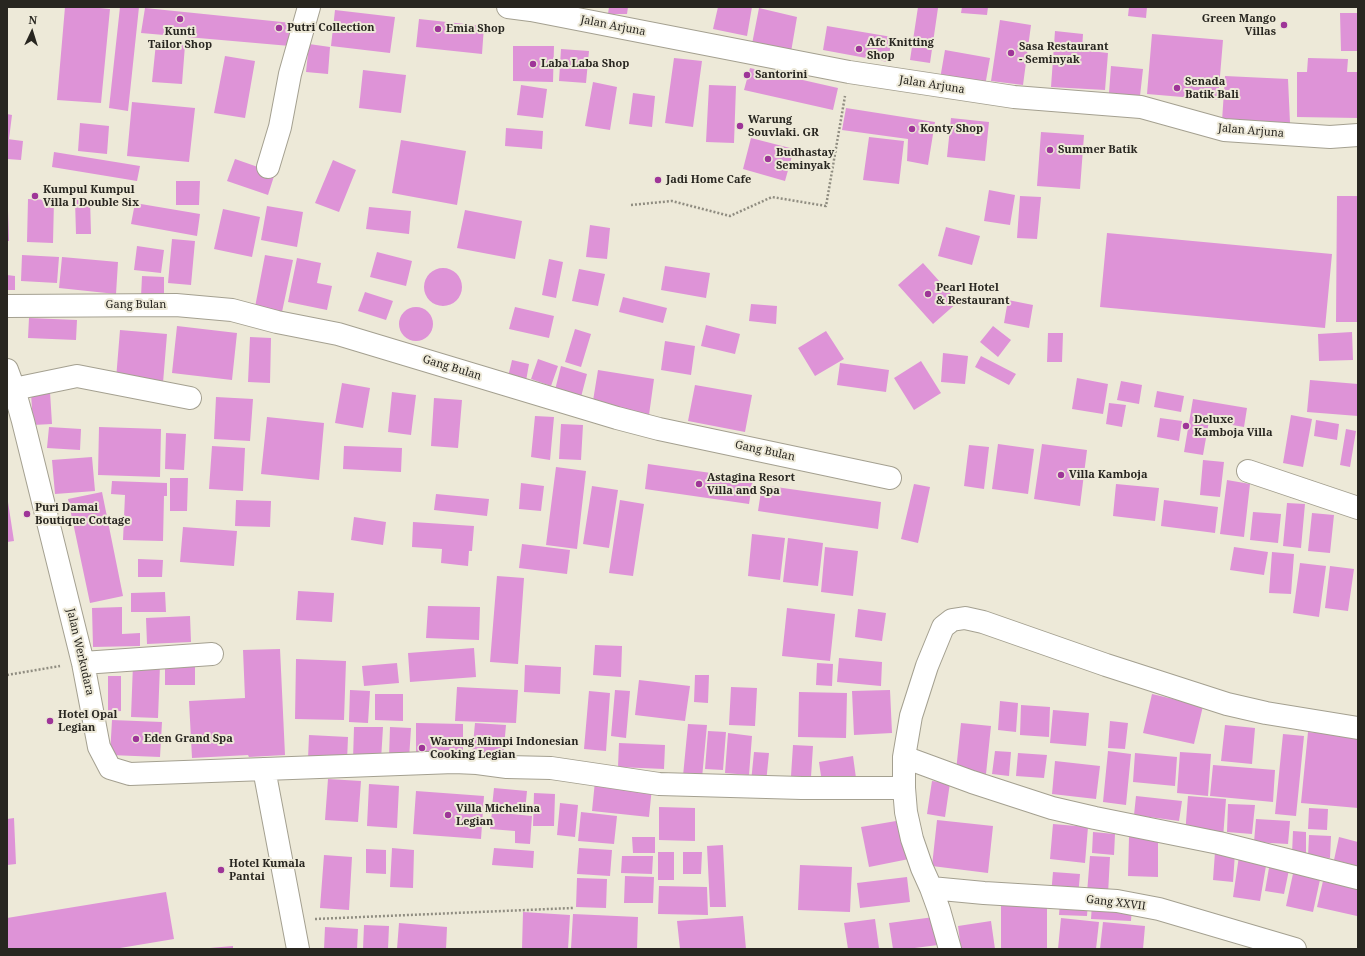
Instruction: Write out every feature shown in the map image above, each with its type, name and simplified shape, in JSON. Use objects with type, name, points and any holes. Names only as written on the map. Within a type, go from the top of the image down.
[{"type":"street","points":[[268,167],[280,127],[290,74],[309,7]]},
{"type":"street","name":"Jalan Arjuna","points":[[508,7],[531,8],[849,72],[1014,97],[1141,107],[1224,130],[1330,137],[1358,135]]},
{"type":"street","name":"Gang Bulan","points":[[7,306],[176,305],[232,310],[278,322],[338,334],[617,418],[889,483],[859,484],[759,461],[678,445],[601,424],[574,419],[513,398],[410,368],[375,355],[234,319],[174,313],[7,315]]},
{"type":"street","points":[[11,380],[77,376],[190,398]]},
{"type":"street","name":"Jalan Werkudara","points":[[11,380],[15,422],[83,663],[99,747],[110,768],[130,774],[454,762],[477,763],[506,767],[551,768],[659,784],[802,788],[904,788]]},
{"type":"street","points":[[1248,471],[1358,508]]},
{"type":"street","points":[[950,949],[939,910],[912,839],[906,812],[904,757],[911,716],[927,666],[943,627],[952,620],[965,618],[983,622],[1106,665],[1227,704],[1266,714],[1358,728]]},
{"type":"street","points":[[83,663],[212,654]]},
{"type":"street","points":[[904,757],[972,782],[1052,808],[1218,843],[1358,878]]},
{"type":"street","points":[[264,769],[298,949]]},
{"type":"street","name":"Gang XXVII","points":[[931,888],[984,893],[1117,901],[1160,909],[1295,949]]},
{"type":"path","points":[[631,205],[672,201],[730,216],[772,197],[826,206],[849,72]]},
{"type":"path","points":[[7,674],[83,663]]},
{"type":"path","points":[[293,920],[573,908]]},
{"type":"building","points":[[65,7],[110,9],[101,103],[57,100]]},
{"type":"building","points":[[120,7],[139,7],[128,111],[109,108]]},
{"type":"building","points":[[609,7],[628,7],[627,14],[608,14]]},
{"type":"building","points":[[718,7],[752,7],[747,36],[713,29]]},
{"type":"building","points":[[918,7],[938,8],[930,63],[910,60]]},
{"type":"building","points":[[962,7],[988,7],[987,15],[961,13]]},
{"type":"building","points":[[1129,7],[1147,7],[1146,18],[1128,16]]},
{"type":"building","points":[[145,8],[292,23],[290,46],[141,33]]},
{"type":"building","points":[[759,8],[797,17],[791,52],[752,44]]},
{"type":"building","points":[[335,10],[395,17],[390,53],[331,46]]},
{"type":"building","points":[[1340,13],[1358,13],[1358,51],[1341,51]]},
{"type":"building","points":[[419,19],[484,26],[482,54],[416,47]]},
{"type":"building","name":"Sasa Restaurant - Seminyak","points":[[1000,20],[1031,25],[1023,85],[991,81]]},
{"type":"building","points":[[827,26],[892,37],[888,62],[823,50]]},
{"type":"building","points":[[1055,31],[1083,34],[1082,50],[1108,53],[1105,90],[1051,87]]},
{"type":"building","points":[[1152,34],[1223,40],[1218,100],[1147,94]]},
{"type":"building","points":[[156,43],[185,45],[182,84],[152,82]]},
{"type":"building","points":[[309,44],[330,47],[328,74],[306,72]]},
{"type":"building","name":"Laba Laba Shop","points":[[513,46],[554,46],[553,82],[513,81]]},
{"type":"building","points":[[561,49],[589,51],[586,83],[559,81]]},
{"type":"building","points":[[945,50],[990,58],[985,86],[940,79]]},
{"type":"building","points":[[225,56],[255,61],[245,118],[214,113]]},
{"type":"building","points":[[674,58],[702,61],[693,127],[665,123]]},
{"type":"building","points":[[1308,58],[1348,59],[1347,72],[1358,72],[1358,118],[1297,117],[1297,72],[1307,72]]},
{"type":"building","points":[[1111,66],[1143,69],[1140,96],[1109,93]]},
{"type":"building","points":[[750,68],[838,88],[833,110],[744,90]]},
{"type":"building","points":[[363,70],[406,75],[401,113],[359,108]]},
{"type":"building","points":[[1225,76],[1288,79],[1290,123],[1222,121]]},
{"type":"building","points":[[593,82],[617,87],[610,130],[585,126]]},
{"type":"building","points":[[521,85],[547,89],[543,118],[517,115]]},
{"type":"building","points":[[709,85],[736,86],[734,143],[706,142]]},
{"type":"building","points":[[633,93],[655,96],[652,127],[629,124]]},
{"type":"building","points":[[132,102],[195,108],[189,162],[127,156]]},
{"type":"building","points":[[846,108],[935,122],[928,165],[907,161],[908,139],[842,130]]},
{"type":"building","points":[[7,114],[12,115],[9,139],[7,139]]},
{"type":"building","points":[[951,118],[989,122],[985,161],[947,157]]},
{"type":"building","points":[[80,123],[109,126],[107,154],[78,151]]},
{"type":"building","points":[[506,128],[543,131],[542,149],[505,146]]},
{"type":"building","points":[[1041,132],[1084,135],[1080,189],[1037,186]]},
{"type":"building","points":[[869,137],[904,141],[899,184],[863,180]]},
{"type":"building","name":"Budhastay Seminyak","points":[[751,138],[794,149],[785,181],[743,169]]},
{"type":"building","points":[[7,139],[23,141],[21,160],[7,159]]},
{"type":"building","points":[[401,140],[466,151],[457,205],[392,193]]},
{"type":"building","points":[[54,152],[140,166],[137,181],[52,167]]},
{"type":"building","points":[[235,159],[275,173],[268,195],[227,181]]},
{"type":"building","points":[[333,160],[356,170],[339,212],[315,203]]},
{"type":"building","points":[[176,181],[200,181],[199,205],[176,205]]},
{"type":"building","points":[[989,190],[1015,195],[1010,225],[984,221]]},
{"type":"building","points":[[1020,196],[1041,197],[1037,239],[1017,238]]},
{"type":"building","points":[[1337,196],[1358,196],[1358,322],[1336,322]]},
{"type":"building","points":[[28,199],[54,200],[53,243],[27,242]]},
{"type":"building","points":[[90,199],[91,234],[76,234],[75,200]]},
{"type":"building","points":[[135,203],[200,214],[197,236],[131,224]]},
{"type":"building","points":[[267,206],[303,212],[297,247],[261,240]]},
{"type":"building","points":[[369,207],[411,211],[409,234],[366,229]]},
{"type":"building","points":[[223,209],[260,217],[252,257],[214,249]]},
{"type":"building","points":[[465,210],[522,221],[515,259],[457,248]]},
{"type":"building","points":[[8,211],[9,241],[7,241]]},
{"type":"building","points":[[590,225],[610,228],[607,259],[586,257]]},
{"type":"building","points":[[946,227],[980,236],[972,265],[938,256]]},
{"type":"building","points":[[1107,233],[1332,254],[1325,328],[1100,307]]},
{"type":"building","points":[[172,239],[195,241],[191,285],[168,283]]},
{"type":"building","points":[[137,246],[164,250],[161,273],[134,270]]},
{"type":"building","points":[[377,252],[412,261],[406,286],[370,277]]},
{"type":"building","points":[[22,255],[59,257],[57,283],[21,281]]},
{"type":"building","points":[[265,255],[293,260],[282,312],[255,307]]},
{"type":"building","points":[[62,257],[118,262],[116,294],[59,288]]},
{"type":"building","points":[[297,258],[321,263],[317,283],[332,286],[327,310],[288,302]]},
{"type":"building","points":[[549,259],[563,262],[556,298],[542,295]]},
{"type":"building","name":"Pearl Hotel & Restaurant","points":[[923,263],[958,302],[933,324],[898,285]]},
{"type":"building","points":[[665,266],[710,273],[706,298],[661,290]]},
{"type":"building","points":[[443,268],[456,274],[462,287],[456,300],[443,306],[430,300],[424,287],[430,274]]},
{"type":"building","points":[[579,269],[605,274],[598,306],[572,301]]},
{"type":"building","points":[[7,275],[15,276],[15,290],[7,290]]},
{"type":"building","points":[[142,276],[164,277],[164,298],[141,297]]},
{"type":"building","points":[[365,292],[393,301],[386,320],[358,311]]},
{"type":"building","points":[[623,297],[667,308],[663,323],[619,312]]},
{"type":"building","points":[[1008,300],[1033,305],[1029,328],[1004,323]]},
{"type":"building","points":[[751,304],[777,306],[776,324],[749,321]]},
{"type":"building","points":[[419,307],[428,312],[432,317],[432,331],[428,336],[423,340],[413,341],[409,340],[400,331],[399,321],[400,317],[409,308]]},
{"type":"building","points":[[515,307],[554,316],[549,338],[509,329]]},
{"type":"building","points":[[29,318],[77,320],[76,340],[28,338]]},
{"type":"building","points":[[706,325],[740,334],[735,354],[701,346]]},
{"type":"building","points":[[177,326],[237,333],[232,380],[172,373]]},
{"type":"building","points":[[993,326],[1011,340],[998,357],[980,342]]},
{"type":"building","points":[[575,329],[591,334],[581,367],[565,362]]},
{"type":"building","points":[[120,330],[167,334],[163,383],[116,379]]},
{"type":"building","points":[[826,331],[844,359],[815,376],[798,348]]},
{"type":"building","points":[[1352,332],[1353,360],[1319,361],[1318,334]]},
{"type":"building","points":[[1048,333],[1063,333],[1062,362],[1047,362]]},
{"type":"building","points":[[250,337],[271,338],[270,383],[248,382]]},
{"type":"building","points":[[665,341],[695,346],[691,375],[661,370]]},
{"type":"building","points":[[943,353],[968,356],[965,384],[941,382]]},
{"type":"building","points":[[981,356],[1016,374],[1009,385],[975,367]]},
{"type":"building","points":[[538,359],[558,366],[551,386],[531,379]]},
{"type":"building","points":[[512,360],[529,364],[526,381],[508,377]]},
{"type":"building","points":[[921,361],[941,393],[914,410],[894,378]]},
{"type":"building","points":[[840,363],[889,370],[886,392],[837,385]]},
{"type":"building","points":[[561,366],[587,374],[581,397],[555,390]]},
{"type":"building","points":[[598,370],[654,379],[649,415],[592,407]]},
{"type":"building","points":[[1077,378],[1108,384],[1103,414],[1072,409]]},
{"type":"building","points":[[1310,380],[1358,384],[1358,416],[1307,412]]},
{"type":"building","points":[[1121,381],[1142,385],[1139,404],[1117,400]]},
{"type":"building","points":[[342,383],[370,388],[363,428],[335,423]]},
{"type":"building","points":[[695,385],[752,395],[745,432],[688,421]]},
{"type":"building","points":[[1157,391],[1184,396],[1181,412],[1154,407]]},
{"type":"building","points":[[50,392],[52,424],[33,425],[31,393]]},
{"type":"building","points":[[392,392],[416,395],[411,435],[388,432]]},
{"type":"building","points":[[216,397],[253,399],[250,441],[214,439]]},
{"type":"building","points":[[434,398],[462,400],[458,448],[431,446]]},
{"type":"building","points":[[1193,399],[1247,408],[1244,427],[1209,421],[1203,455],[1184,452]]},
{"type":"building","points":[[1109,403],[1126,405],[1122,427],[1106,424]]},
{"type":"building","points":[[1291,415],[1312,419],[1303,467],[1283,463]]},
{"type":"building","points":[[535,416],[554,417],[550,460],[531,457]]},
{"type":"building","points":[[267,417],[324,423],[319,480],[261,474]]},
{"type":"building","points":[[1160,418],[1182,421],[1179,441],[1157,437]]},
{"type":"building","points":[[1316,420],[1339,424],[1337,440],[1314,436]]},
{"type":"building","points":[[561,424],[583,425],[581,460],[559,459]]},
{"type":"building","points":[[49,427],[81,429],[80,450],[47,448]]},
{"type":"building","points":[[99,427],[161,429],[160,477],[98,475]]},
{"type":"building","points":[[1346,429],[1356,431],[1350,467],[1340,465]]},
{"type":"building","points":[[166,433],[186,434],[184,470],[165,469]]},
{"type":"building","points":[[998,444],[1034,449],[1028,494],[992,489]]},
{"type":"building","name":"Villa Kamboja","points":[[1042,444],[1087,450],[1080,506],[1034,499]]},
{"type":"building","points":[[969,445],[989,447],[984,489],[964,486]]},
{"type":"building","points":[[212,446],[245,448],[243,491],[209,489]]},
{"type":"building","points":[[344,446],[402,448],[401,472],[343,469]]},
{"type":"building","points":[[92,457],[95,491],[55,494],[52,460]]},
{"type":"building","points":[[1203,460],[1224,462],[1220,497],[1200,495]]},
{"type":"building","name":"Astagina Resort Villa and Spa","points":[[648,464],[753,479],[749,504],[645,489]]},
{"type":"building","points":[[556,467],[586,471],[577,549],[546,545]]},
{"type":"building","points":[[170,478],[188,478],[187,511],[170,511]]},
{"type":"building","points":[[1227,480],[1250,484],[1244,537],[1220,534]]},
{"type":"building","points":[[112,481],[167,483],[167,496],[164,496],[163,541],[123,540],[125,495],[111,494]]},
{"type":"building","points":[[521,483],[544,486],[541,511],[519,509]]},
{"type":"building","points":[[914,484],[930,487],[918,543],[901,539]]},
{"type":"building","points":[[1116,484],[1159,488],[1155,521],[1113,516]]},
{"type":"building","points":[[762,485],[881,502],[878,529],[758,511]]},
{"type":"building","points":[[592,486],[618,490],[609,548],[583,544]]},
{"type":"building","points":[[102,492],[123,596],[90,603],[68,499]]},
{"type":"building","points":[[436,494],[489,499],[487,516],[434,510]]},
{"type":"building","points":[[236,500],[271,501],[270,527],[235,526]]},
{"type":"building","points":[[620,500],[644,504],[633,576],[609,573]]},
{"type":"building","points":[[1164,500],[1218,507],[1215,533],[1161,526]]},
{"type":"building","points":[[8,502],[14,541],[7,542],[7,503]]},
{"type":"building","points":[[1287,503],[1305,504],[1301,548],[1283,546]]},
{"type":"building","points":[[1253,512],[1281,514],[1278,543],[1250,540]]},
{"type":"building","points":[[1312,513],[1334,515],[1330,553],[1308,551]]},
{"type":"building","points":[[354,517],[386,522],[383,545],[351,540]]},
{"type":"building","points":[[413,522],[474,526],[472,551],[469,551],[468,566],[441,563],[442,549],[412,547]]},
{"type":"building","points":[[183,527],[237,531],[234,566],[180,562]]},
{"type":"building","points":[[752,534],[785,538],[780,580],[748,576]]},
{"type":"building","points":[[788,538],[823,543],[818,586],[783,582]]},
{"type":"building","points":[[522,544],[570,550],[567,574],[519,568]]},
{"type":"building","points":[[825,547],[858,551],[853,596],[821,592]]},
{"type":"building","points":[[1234,547],[1268,552],[1264,575],[1230,570]]},
{"type":"building","points":[[1272,552],[1294,554],[1291,594],[1269,593]]},
{"type":"building","points":[[138,559],[163,560],[162,577],[138,577]]},
{"type":"building","points":[[1300,563],[1326,566],[1319,617],[1293,613]]},
{"type":"building","points":[[1330,566],[1354,569],[1348,611],[1325,608]]},
{"type":"building","points":[[497,576],[524,578],[518,664],[490,662]]},
{"type":"building","points":[[298,591],[334,593],[332,622],[296,620]]},
{"type":"building","points":[[165,592],[166,612],[131,612],[131,593]]},
{"type":"building","points":[[428,606],[480,607],[479,640],[426,638]]},
{"type":"building","points":[[122,607],[122,634],[140,633],[140,646],[93,647],[92,608]]},
{"type":"building","points":[[787,608],[835,614],[830,661],[782,656]]},
{"type":"building","points":[[858,609],[886,613],[882,641],[855,637]]},
{"type":"building","points":[[190,616],[191,642],[147,644],[146,618]]},
{"type":"building","points":[[595,645],[622,646],[621,677],[593,675]]},
{"type":"building","points":[[474,648],[476,677],[410,682],[408,653]]},
{"type":"building","points":[[280,649],[285,755],[192,758],[189,701],[245,698],[243,650]]},
{"type":"building","points":[[839,658],[882,662],[881,686],[837,682]]},
{"type":"building","points":[[296,659],[346,661],[344,720],[295,719]]},
{"type":"building","points":[[397,663],[399,683],[364,686],[362,666]]},
{"type":"building","points":[[817,663],[833,664],[832,686],[816,685]]},
{"type":"building","points":[[133,664],[160,665],[158,718],[131,717]]},
{"type":"building","points":[[165,664],[195,664],[195,685],[165,685]]},
{"type":"building","points":[[525,665],[561,667],[560,694],[524,692]]},
{"type":"building","points":[[695,675],[709,675],[708,703],[694,702]]},
{"type":"building","points":[[108,676],[121,676],[121,711],[108,712]]},
{"type":"building","points":[[639,680],[690,686],[685,721],[635,715]]},
{"type":"building","points":[[457,687],[518,690],[516,723],[455,721]]},
{"type":"building","points":[[731,687],[757,688],[755,726],[729,725]]},
{"type":"building","points":[[350,690],[370,691],[368,723],[349,722]]},
{"type":"building","points":[[615,690],[630,691],[626,738],[611,736]]},
{"type":"building","points":[[890,690],[892,733],[854,735],[852,691]]},
{"type":"building","points":[[589,691],[610,693],[606,751],[584,749]]},
{"type":"building","points":[[799,692],[847,693],[846,738],[798,737]]},
{"type":"building","points":[[375,694],[403,694],[403,721],[375,720]]},
{"type":"building","points":[[1152,694],[1203,706],[1194,744],[1143,733]]},
{"type":"building","points":[[1000,701],[1018,703],[1016,732],[998,730]]},
{"type":"building","points":[[1021,705],[1050,707],[1049,737],[1020,735]]},
{"type":"building","points":[[1053,710],[1089,713],[1086,746],[1050,743]]},
{"type":"building","name":"Eden Grand Spa","points":[[112,720],[162,722],[160,757],[110,755]]},
{"type":"building","points":[[1110,721],[1128,723],[1125,749],[1108,748]]},
{"type":"building","points":[[416,723],[463,724],[463,758],[416,758]]},
{"type":"building","points":[[475,723],[506,725],[503,758],[472,755]]},
{"type":"building","points":[[961,723],[991,726],[986,774],[956,771]]},
{"type":"building","points":[[688,724],[707,725],[702,778],[683,776]]},
{"type":"building","points":[[1225,725],[1255,728],[1252,764],[1221,761]]},
{"type":"building","points":[[354,727],[383,727],[381,760],[353,760]]},
{"type":"building","points":[[390,727],[411,728],[409,759],[389,758]]},
{"type":"building","points":[[708,731],[726,732],[723,770],[705,769]]},
{"type":"building","points":[[1308,732],[1358,737],[1358,808],[1301,803]]},
{"type":"building","points":[[728,733],[752,736],[749,775],[725,773]]},
{"type":"building","points":[[1283,734],[1304,736],[1296,816],[1275,814]]},
{"type":"building","points":[[309,735],[348,737],[347,761],[308,759]]},
{"type":"building","points":[[619,743],[665,745],[664,769],[618,767]]},
{"type":"building","points":[[793,745],[813,746],[811,777],[791,776]]},
{"type":"building","points":[[995,751],[1011,752],[1009,776],[992,774]]},
{"type":"building","points":[[1108,751],[1131,754],[1126,805],[1103,802]]},
{"type":"building","points":[[754,752],[769,753],[766,783],[751,782]]},
{"type":"building","points":[[1180,752],[1211,754],[1208,796],[1177,793]]},
{"type":"building","points":[[1018,753],[1047,755],[1044,778],[1016,776]]},
{"type":"building","points":[[1135,753],[1177,757],[1175,786],[1133,782]]},
{"type":"building","points":[[853,756],[856,778],[822,783],[819,762]]},
{"type":"building","points":[[1055,761],[1100,766],[1096,799],[1052,794]]},
{"type":"building","points":[[1213,765],[1275,770],[1273,802],[1210,796]]},
{"type":"building","points":[[328,779],[361,781],[358,822],[325,820]]},
{"type":"building","points":[[595,781],[652,787],[649,817],[592,811]]},
{"type":"building","points":[[932,781],[950,783],[945,817],[927,814]]},
{"type":"building","points":[[369,784],[399,786],[397,828],[367,826]]},
{"type":"building","points":[[494,788],[527,791],[525,811],[492,807]]},
{"type":"building","name":"Villa Michelina Legian","points":[[416,791],[484,796],[481,839],[413,834]]},
{"type":"building","points":[[534,793],[555,794],[554,826],[533,826]]},
{"type":"building","points":[[1136,796],[1182,801],[1179,821],[1134,815]]},
{"type":"building","points":[[1188,796],[1226,799],[1223,838],[1185,835]]},
{"type":"building","points":[[560,803],[578,805],[575,837],[557,835]]},
{"type":"building","points":[[1228,804],[1255,805],[1252,834],[1227,832]]},
{"type":"building","points":[[659,807],[695,808],[695,841],[659,840]]},
{"type":"building","points":[[1309,808],[1328,809],[1327,830],[1308,829]]},
{"type":"building","points":[[492,812],[532,816],[530,844],[515,843],[515,831],[490,829]]},
{"type":"building","points":[[581,812],[617,816],[614,844],[578,841]]},
{"type":"building","points":[[14,818],[16,864],[7,865],[7,819]]},
{"type":"building","points":[[1256,819],[1290,821],[1288,844],[1254,842]]},
{"type":"building","points":[[902,820],[909,859],[869,867],[861,827]]},
{"type":"building","points":[[937,820],[993,826],[988,873],[932,866]]},
{"type":"building","points":[[1053,824],[1088,827],[1085,863],[1050,859]]},
{"type":"building","points":[[1293,831],[1306,832],[1306,854],[1292,854]]},
{"type":"building","points":[[1093,832],[1115,834],[1114,855],[1092,853]]},
{"type":"building","points":[[1309,835],[1331,836],[1330,858],[1308,857]]},
{"type":"building","points":[[632,837],[655,837],[655,853],[633,853]]},
{"type":"building","points":[[1129,837],[1158,837],[1158,877],[1128,876]]},
{"type":"building","points":[[1339,837],[1358,842],[1358,866],[1334,860]]},
{"type":"building","points":[[723,845],[726,907],[710,907],[707,846]]},
{"type":"building","points":[[392,848],[414,850],[413,888],[390,887]]},
{"type":"building","points":[[494,848],[534,851],[533,868],[492,865]]},
{"type":"building","points":[[579,848],[612,850],[610,876],[577,874]]},
{"type":"building","points":[[366,849],[386,850],[386,874],[366,873]]},
{"type":"building","points":[[658,852],[674,852],[674,880],[658,880]]},
{"type":"building","points":[[683,852],[702,852],[701,874],[683,874]]},
{"type":"building","points":[[1215,852],[1235,853],[1233,882],[1213,880]]},
{"type":"building","points":[[324,855],[352,857],[349,910],[320,908]]},
{"type":"building","points":[[622,856],[653,856],[652,874],[621,873]]},
{"type":"building","points":[[1090,856],[1110,857],[1108,894],[1087,893]]},
{"type":"building","points":[[1239,856],[1267,860],[1260,901],[1233,897]]},
{"type":"building","points":[[1270,862],[1290,865],[1284,894],[1265,891]]},
{"type":"building","points":[[800,865],[852,867],[850,912],[798,910]]},
{"type":"building","points":[[1294,869],[1321,875],[1313,912],[1286,906]]},
{"type":"building","points":[[1053,872],[1080,874],[1078,897],[1051,895]]},
{"type":"building","points":[[625,876],[654,877],[653,903],[624,903]]},
{"type":"building","points":[[907,877],[910,902],[860,908],[857,883]]},
{"type":"building","points":[[577,878],[607,879],[606,908],[576,907]]},
{"type":"building","points":[[1323,881],[1358,888],[1357,916],[1317,907]]},
{"type":"building","points":[[659,886],[707,887],[708,915],[658,914]]},
{"type":"building","points":[[166,892],[174,939],[114,949],[7,949],[7,918]]},
{"type":"building","points":[[1001,901],[1047,901],[1047,949],[1001,949]]},
{"type":"building","points":[[1060,901],[1088,902],[1087,916],[1059,915]]},
{"type":"building","points":[[1092,904],[1132,907],[1131,921],[1091,919]]},
{"type":"building","points":[[523,912],[570,915],[568,949],[522,949]]},
{"type":"building","points":[[573,914],[638,917],[637,949],[571,948]]},
{"type":"building","points":[[743,916],[746,949],[680,949],[677,921]]},
{"type":"building","points":[[934,917],[938,945],[907,949],[893,949],[889,923]]},
{"type":"building","points":[[1061,918],[1099,922],[1096,949],[1058,949]]},
{"type":"building","points":[[875,919],[879,948],[848,949],[844,923]]},
{"type":"building","points":[[991,921],[995,949],[961,949],[958,926]]},
{"type":"building","points":[[1103,922],[1145,926],[1143,949],[1100,949]]},
{"type":"building","points":[[399,923],[447,927],[446,949],[397,949]]},
{"type":"building","points":[[364,925],[389,926],[388,949],[363,949]]},
{"type":"building","points":[[325,927],[358,929],[357,949],[324,949]]},
{"type":"building","points":[[233,946],[233,949],[210,949],[210,948]]},
{"type":"place","name":"Kunti Tailor Shop","points":[[180,19]]},
{"type":"place","name":"Green Mango Villas","points":[[1284,25]]},
{"type":"place","name":"Putri Collection","points":[[279,28]]},
{"type":"place","name":"Emia Shop","points":[[438,29]]},
{"type":"place","name":"Afc Knitting Shop","points":[[859,49]]},
{"type":"place","name":"Sasa Restaurant - Seminyak","points":[[1011,53]]},
{"type":"place","name":"Laba Laba Shop","points":[[533,64]]},
{"type":"place","name":"Santorini","points":[[747,75]]},
{"type":"place","name":"Senada Batik Bali","points":[[1177,88]]},
{"type":"place","name":"Warung Souvlaki. GR","points":[[740,126]]},
{"type":"place","name":"Konty Shop","points":[[912,129]]},
{"type":"place","name":"Summer Batik","points":[[1050,150]]},
{"type":"place","name":"Budhastay Seminyak","points":[[768,159]]},
{"type":"place","name":"Jadi Home Cafe","points":[[658,180]]},
{"type":"place","name":"Kumpul Kumpul Villa I Double Six","points":[[35,196]]},
{"type":"place","name":"Pearl Hotel & Restaurant","points":[[928,294]]},
{"type":"place","name":"Deluxe Kamboja Villa","points":[[1186,426]]},
{"type":"place","name":"Villa Kamboja","points":[[1061,475]]},
{"type":"place","name":"Astagina Resort Villa and Spa","points":[[699,484]]},
{"type":"place","name":"Puri Damai Boutique Cottage","points":[[27,514]]},
{"type":"place","name":"Hotel Opal Legian","points":[[50,721]]},
{"type":"place","name":"Eden Grand Spa","points":[[136,739]]},
{"type":"place","name":"Warung Mimpi Indonesian Cooking Legian","points":[[422,748]]},
{"type":"place","name":"Villa Michelina Legian","points":[[448,815]]},
{"type":"place","name":"Hotel Kumala Pantai","points":[[221,870]]}]
